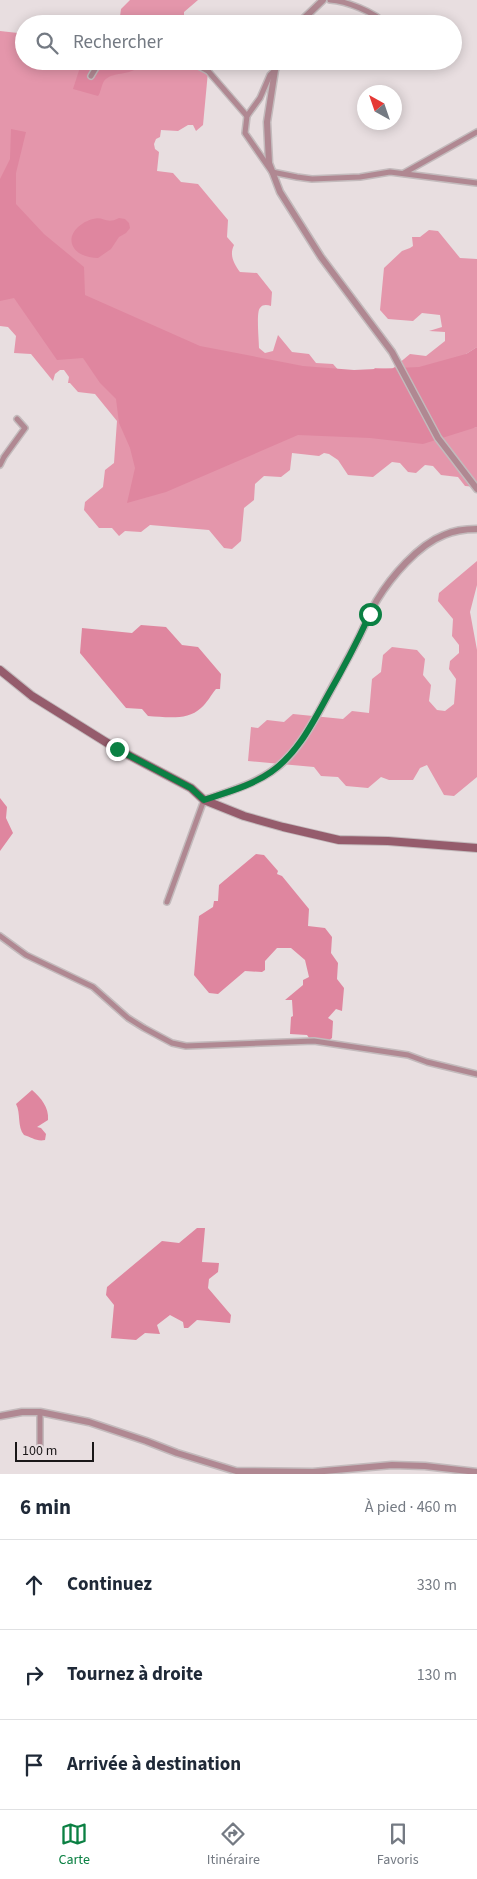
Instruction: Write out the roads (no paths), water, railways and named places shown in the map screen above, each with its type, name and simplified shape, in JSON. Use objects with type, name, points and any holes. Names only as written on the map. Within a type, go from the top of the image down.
[{"type":"main road","points":[[0,670],[32,696],[71,721],[138,762],[191,788],[204,800],[258,820],[339,840],[388,841],[477,848]]},
{"type":"street","points":[[307,15],[323,0]]},
{"type":"street","points":[[330,0],[340,1],[375,15]]},
{"type":"street","points":[[91,76],[95,70]]},
{"type":"street","points":[[206,70],[246,116]]},
{"type":"street","points":[[274,70],[260,98],[246,116],[245,133],[272,172],[296,178],[312,179],[360,177],[390,172],[477,183]]},
{"type":"street","points":[[274,70],[267,122],[268,157],[280,192],[321,258],[392,352],[438,438],[477,489]]},
{"type":"street","points":[[404,173],[477,132]]},
{"type":"street","points":[[0,465],[25,428],[17,419]]},
{"type":"street","points":[[167,902],[204,800],[245,786],[259,779],[270,773],[290,756],[304,738],[356,643],[376,602],[394,576],[415,554],[432,540],[454,531],[477,529]]},
{"type":"street","points":[[0,936],[26,955],[93,987],[128,1018],[172,1043],[186,1046],[314,1041],[408,1055],[427,1062],[477,1074]]},
{"type":"street","points":[[0,1416],[22,1412],[40,1412],[89,1422],[177,1453],[236,1471],[313,1472],[425,1466],[477,1472]]},
{"type":"street","points":[[40,1412],[40,1449]]}]
